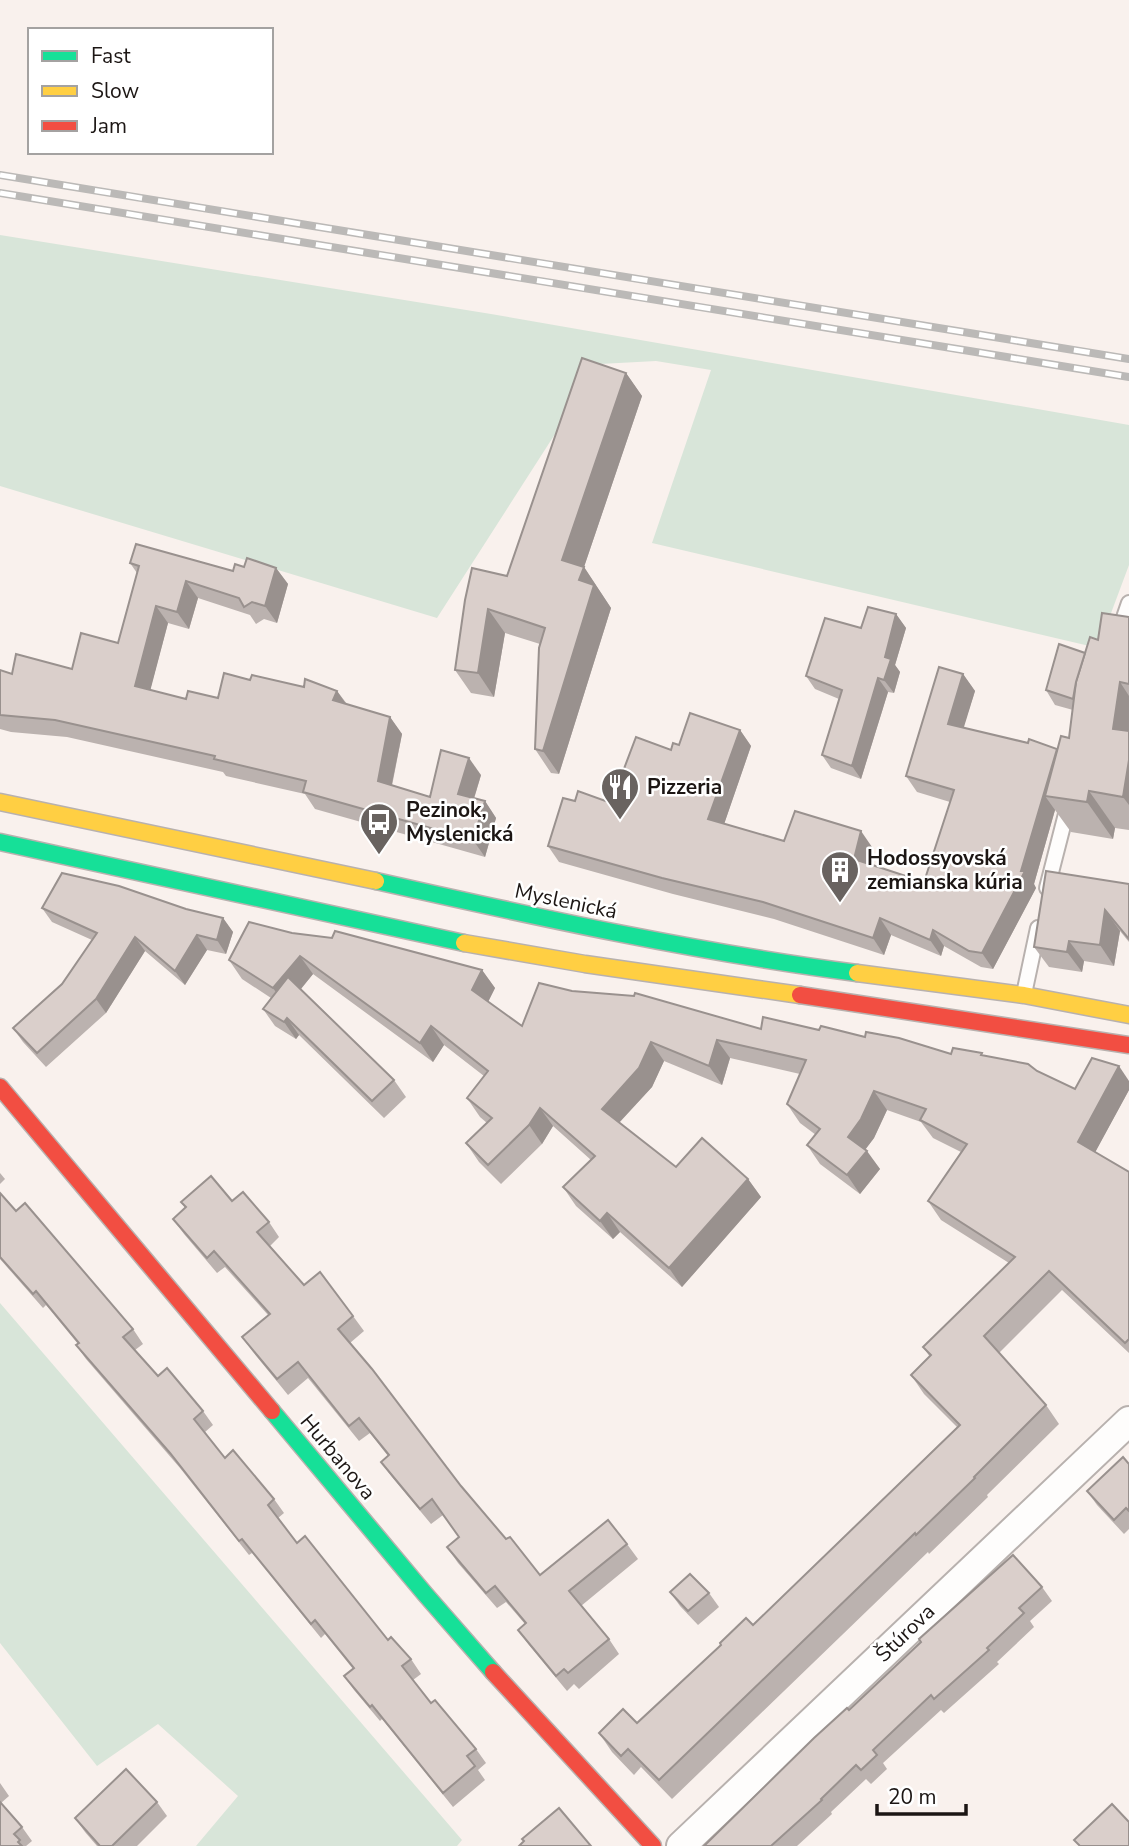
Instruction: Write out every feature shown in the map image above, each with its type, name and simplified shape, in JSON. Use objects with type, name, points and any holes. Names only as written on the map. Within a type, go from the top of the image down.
[{"type":"main road","name":"Myslenická","points":[[0,802],[595,930],[800,966],[1024,995],[1129,1015]]},
{"type":"main road","points":[[0,842],[507,952],[1021,1026],[1129,1045]]},
{"type":"main road","name":"Hurbanova","points":[[0,1087],[425,1594],[551,1737],[653,1846]]},
{"type":"street","name":"Štúrova","points":[[681,1846],[1129,1421]]},
{"type":"lane","points":[[1111,653],[1129,603]]},
{"type":"lane","points":[[1024,995],[1042,909],[1073,787]]},
{"type":"shaded area","points":[[0,235],[491,314],[1129,425],[1129,565],[1098,648],[652,543],[711,370],[656,361],[600,364],[437,618],[0,486]]},
{"type":"shaded area","points":[[0,1303],[462,1840],[457,1846],[196,1846],[238,1796],[158,1724],[97,1766],[0,1643]]},
{"type":"building","points":[[582,358],[626,373],[562,560],[584,567],[579,580],[594,585],[543,751],[535,749],[539,648],[545,628],[488,609],[478,673],[455,670],[472,568],[507,576]]},
{"type":"building","points":[[136,544],[233,571],[235,564],[244,567],[247,558],[276,568],[265,606],[252,602],[244,607],[239,598],[186,581],[177,612],[156,606],[135,686],[186,699],[188,691],[218,698],[224,673],[250,680],[252,675],[304,687],[305,679],[337,691],[333,700],[390,717],[378,781],[430,797],[441,750],[469,758],[458,794],[485,801],[473,840],[303,792],[306,781],[214,759],[215,756],[55,720],[0,715],[0,670],[12,674],[16,654],[72,669],[81,633],[118,643],[139,566],[130,563]]},
{"type":"building","points":[[868,607],[896,614],[885,657],[891,659],[884,680],[878,678],[852,766],[822,755],[842,690],[806,676],[825,618],[861,628]]},
{"type":"building","points":[[1102,613],[1129,617],[1129,684],[1120,682],[1113,729],[1129,731],[1129,760],[1123,797],[1089,791],[1087,802],[1045,796],[1061,736],[1069,738],[1076,682],[1090,637],[1098,640]]},
{"type":"building","points":[[1059,644],[1085,653],[1073,699],[1046,690]]},
{"type":"building","points":[[939,667],[963,674],[948,724],[1028,743],[1029,739],[1057,749],[1021,871],[1025,871],[982,953],[969,951],[933,930],[930,940],[880,918],[873,938],[763,902],[662,878],[548,846],[563,798],[575,801],[578,791],[611,803],[636,737],[671,750],[673,743],[679,745],[690,713],[740,730],[708,819],[784,841],[795,811],[861,831],[854,859],[924,882],[954,790],[906,776]]},
{"type":"building","points":[[1046,871],[1129,884],[1129,939],[1105,910],[1100,945],[1069,941],[1067,952],[1034,947]]},
{"type":"building","points":[[62,873],[119,886],[186,909],[223,918],[217,940],[197,935],[175,971],[135,937],[96,999],[37,1053],[13,1028],[62,984],[97,933],[42,908]]},
{"type":"building","points":[[249,922],[292,933],[332,938],[335,931],[482,970],[472,990],[522,1026],[539,983],[572,991],[634,996],[635,993],[761,1029],[763,1017],[819,1030],[821,1026],[865,1037],[866,1032],[899,1038],[951,1054],[953,1048],[982,1053],[981,1055],[1028,1064],[1075,1089],[1092,1058],[1119,1066],[1078,1142],[1129,1172],[1129,1339],[1125,1343],[1049,1271],[984,1336],[1046,1405],[975,1478],[659,1780],[628,1749],[621,1756],[599,1733],[623,1709],[637,1723],[721,1645],[746,1618],[753,1625],[960,1425],[911,1375],[931,1355],[923,1347],[1015,1257],[928,1201],[967,1144],[920,1120],[926,1109],[874,1091],[861,1119],[848,1137],[867,1151],[847,1175],[807,1145],[820,1129],[787,1104],[806,1060],[717,1040],[709,1066],[651,1042],[639,1068],[602,1109],[676,1167],[702,1138],[748,1179],[669,1268],[607,1213],[600,1221],[563,1187],[595,1156],[540,1108],[529,1125],[488,1165],[466,1143],[492,1118],[467,1098],[488,1071],[431,1026],[420,1043],[300,956],[273,988],[229,960]]},
{"type":"building","points":[[288,977],[394,1080],[372,1101],[287,1018],[284,1022],[263,1009]]},
{"type":"building","points":[[211,1176],[232,1201],[243,1192],[269,1222],[257,1232],[304,1285],[320,1272],[353,1316],[338,1329],[461,1486],[506,1539],[510,1537],[540,1575],[608,1520],[627,1544],[569,1591],[609,1639],[568,1673],[564,1669],[556,1676],[518,1630],[526,1623],[495,1586],[486,1593],[447,1547],[459,1537],[432,1499],[420,1509],[381,1462],[389,1455],[359,1418],[349,1426],[298,1362],[277,1379],[242,1337],[270,1314],[214,1251],[207,1258],[173,1219],[186,1207],[181,1202]]},
{"type":"building","points":[[0,1193],[16,1211],[25,1203],[133,1329],[123,1337],[158,1376],[167,1368],[203,1411],[194,1419],[225,1458],[233,1450],[274,1499],[268,1505],[297,1543],[305,1536],[388,1640],[391,1637],[411,1659],[402,1666],[431,1703],[435,1700],[476,1749],[467,1756],[475,1766],[443,1793],[372,1705],[370,1707],[344,1676],[354,1668],[315,1620],[311,1624],[242,1539],[239,1541],[170,1453],[76,1345],[79,1343],[36,1291],[33,1294],[0,1257]]},
{"type":"building","points":[[1123,1457],[1129,1464],[1129,1511],[1126,1508],[1114,1520],[1087,1491]]},
{"type":"building","points":[[1013,1555],[1042,1587],[1019,1608],[1024,1613],[987,1648],[989,1650],[934,1699],[931,1695],[873,1750],[877,1755],[861,1770],[856,1765],[771,1846],[704,1846],[814,1738],[847,1708],[849,1710],[921,1642],[919,1639]]},
{"type":"building","points":[[690,1574],[709,1593],[688,1611],[670,1592]]},
{"type":"building","points":[[126,1769],[157,1802],[112,1846],[100,1846],[75,1818]]},
{"type":"building","points":[[0,1802],[22,1827],[14,1834],[22,1846],[0,1846]]},
{"type":"building","points":[[1112,1804],[1129,1822],[1129,1846],[1080,1846],[1074,1840]]},
{"type":"building","points":[[559,1808],[591,1846],[519,1846],[524,1841],[522,1839]]},
{"type":"railway","points":[[0,175],[1129,359]]},
{"type":"railway","points":[[0,193],[1129,377]]},
{"type":"traffic: fast","points":[[0,842],[464,943]]},
{"type":"traffic: fast","points":[[376,881],[676,944],[857,973]]},
{"type":"traffic: fast","points":[[272,1411],[493,1672]]},
{"type":"traffic: slow","points":[[0,802],[376,881]]},
{"type":"traffic: slow","points":[[464,943],[585,964],[800,995]]},
{"type":"traffic: slow","points":[[857,973],[1024,995],[1129,1015]]},
{"type":"traffic: jam","points":[[800,995],[1129,1045]]},
{"type":"traffic: jam","points":[[0,1087],[272,1411]]},
{"type":"traffic: jam","points":[[493,1672],[653,1846]]},
{"type":"place","name":"Pizzeria","points":[[620,821]]},
{"type":"place","name":"Pezinok, Myslenická","points":[[379,856]]},
{"type":"place","name":"Hodossyovská zemianska kúria","points":[[840,904]]}]
